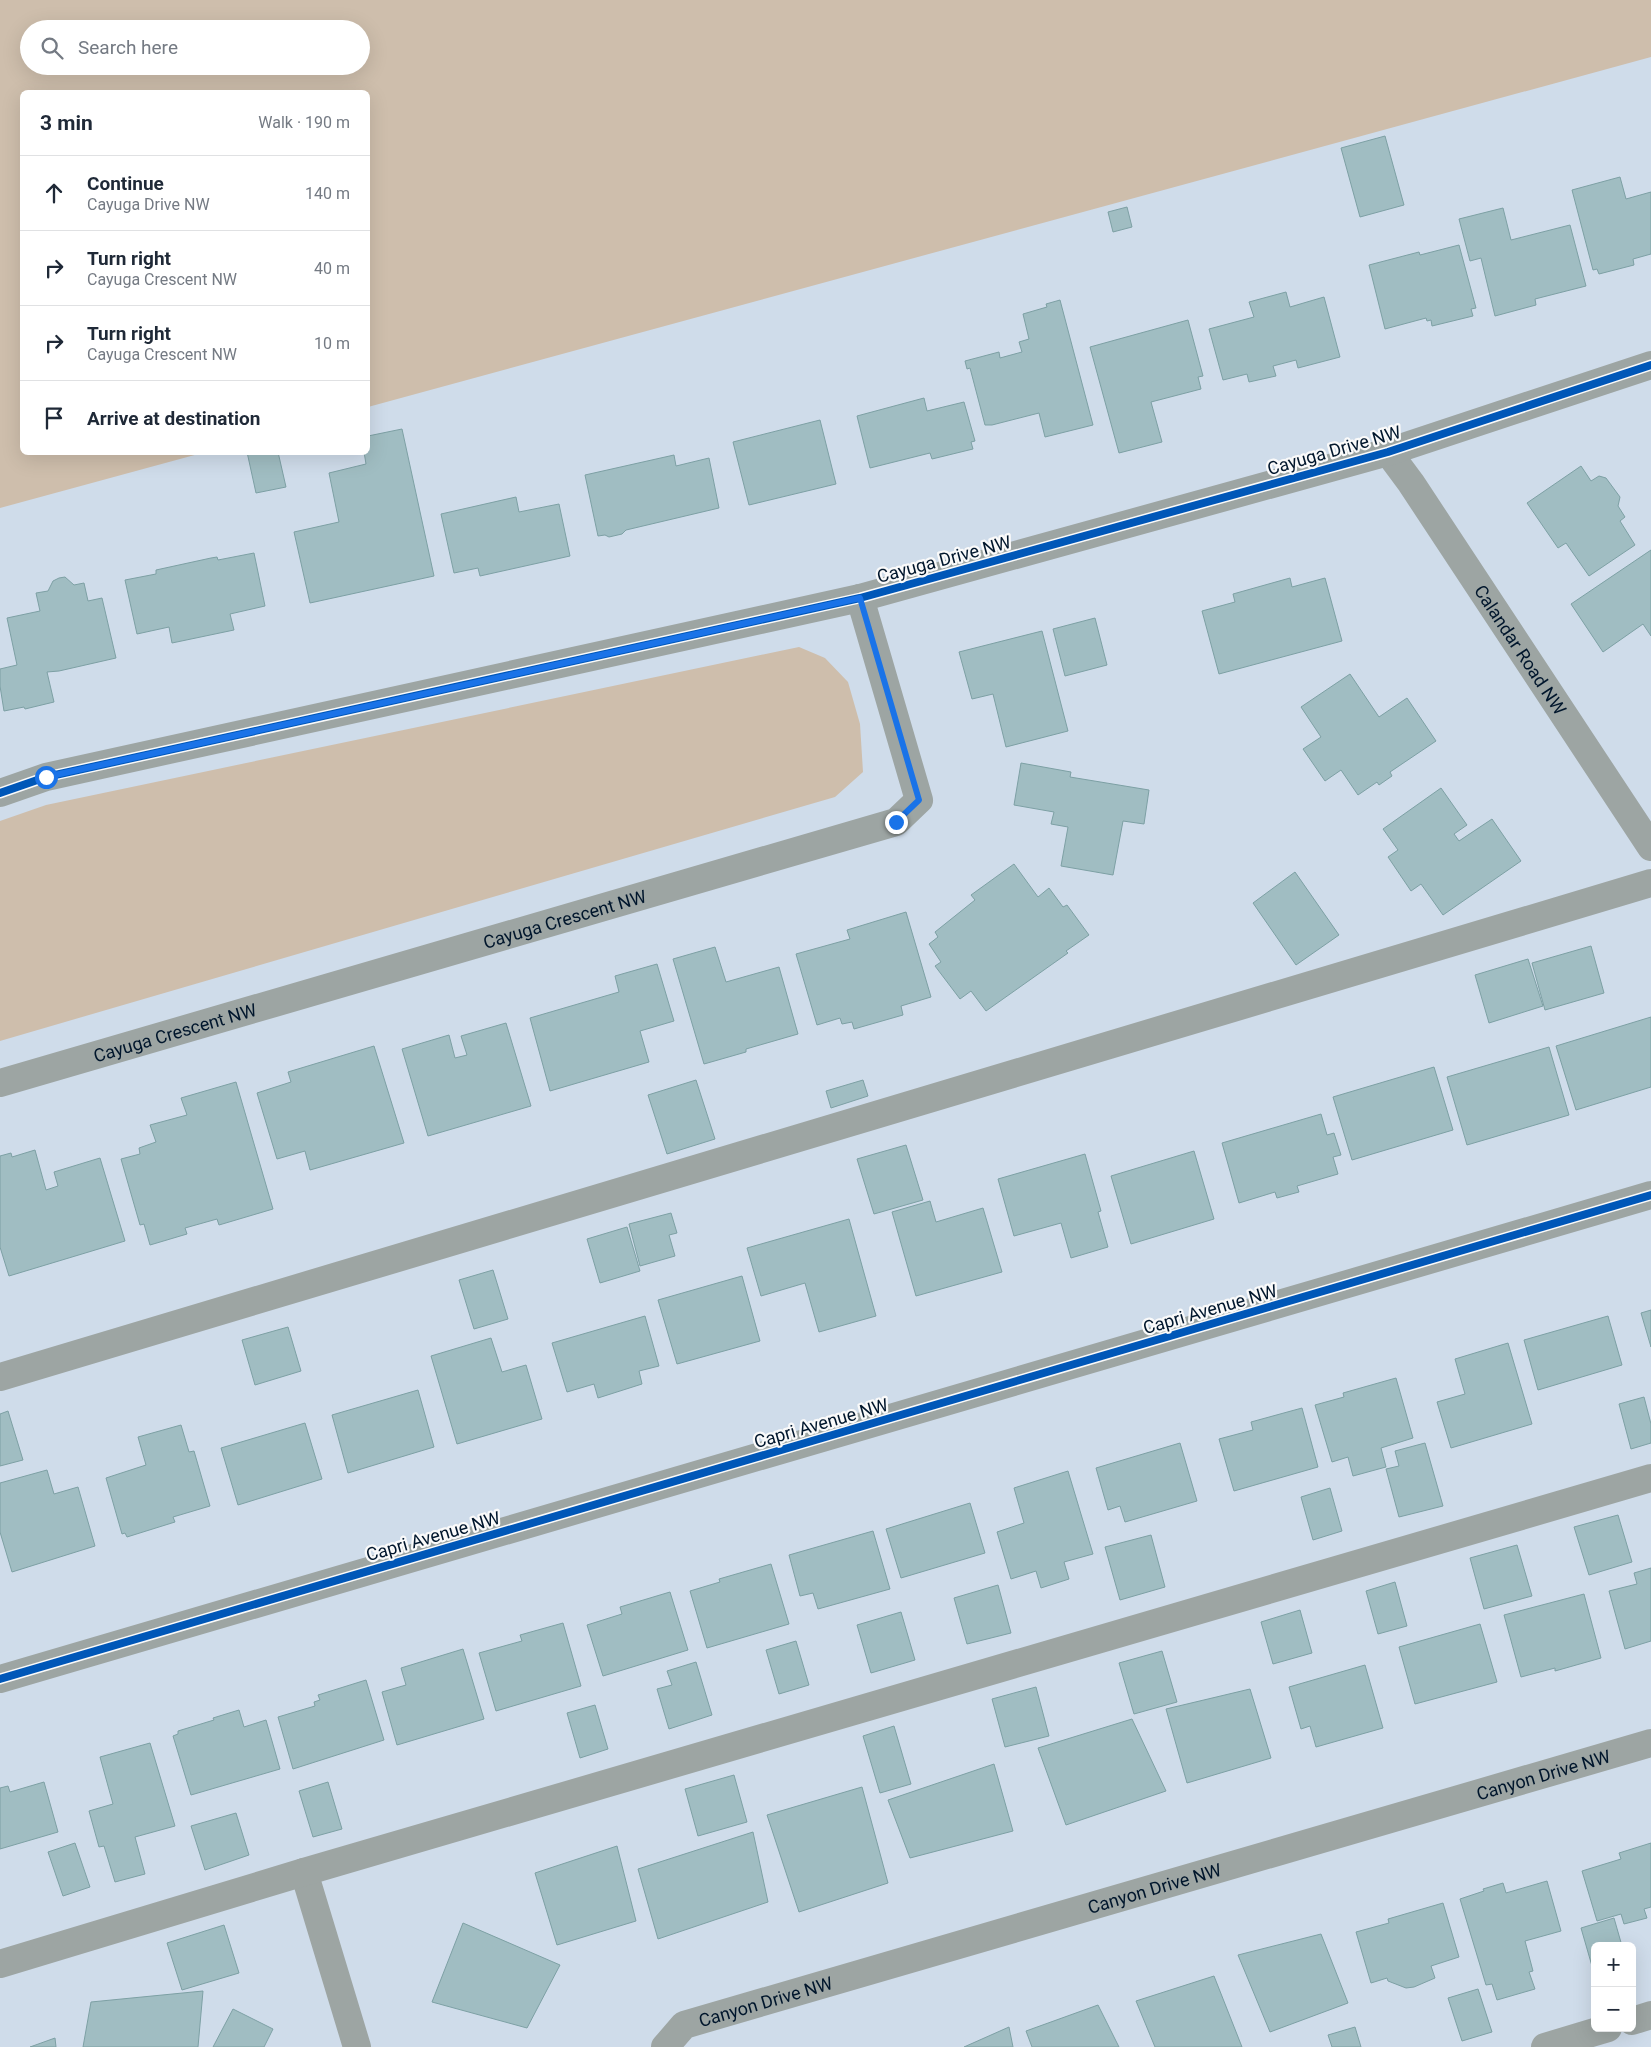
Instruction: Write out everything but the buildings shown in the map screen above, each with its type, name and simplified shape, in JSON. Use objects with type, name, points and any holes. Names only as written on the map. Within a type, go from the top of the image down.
[{"type":"street","name":"Cayuga Drive NW","points":[[0,792],[46,777],[860,598],[1388,452],[1651,365]]},
{"type":"street","name":"Calandar Road NW","points":[[1388,452],[1411,483],[1651,847]]},
{"type":"street","name":"Cayuga Crescent NW","points":[[0,1083],[896,822],[919,800],[860,598]]},
{"type":"street","points":[[0,1377],[1651,883]]},
{"type":"street","name":"Capri Avenue NW","points":[[0,1679],[1651,1196]]},
{"type":"street","points":[[0,1964],[304,1872],[1651,1478]]},
{"type":"street","name":"Canyon Drive NW","points":[[665,2047],[684,2025],[1651,1743]]},
{"type":"street","points":[[304,1872],[356,2047]]},
{"type":"street","points":[[1636,2020],[1651,2015]]},
{"type":"street","points":[[1545,2047],[1595,2032]]},
{"type":"shaded area","points":[[0,0],[1651,0],[1651,57],[370,406],[370,90],[20,90],[20,455],[195,455],[0,508]]},
{"type":"shaded area","points":[[799,647],[825,658],[848,682],[860,724],[863,772],[835,797],[0,1041],[0,821],[46,805]]},
{"type":"cycle path","points":[[0,793],[46,777],[860,598],[1388,452],[1651,365]]},
{"type":"cycle path","points":[[0,1679],[1651,1195]]},
{"type":"route","points":[[46,777],[860,598],[919,800],[896,822]]}]
